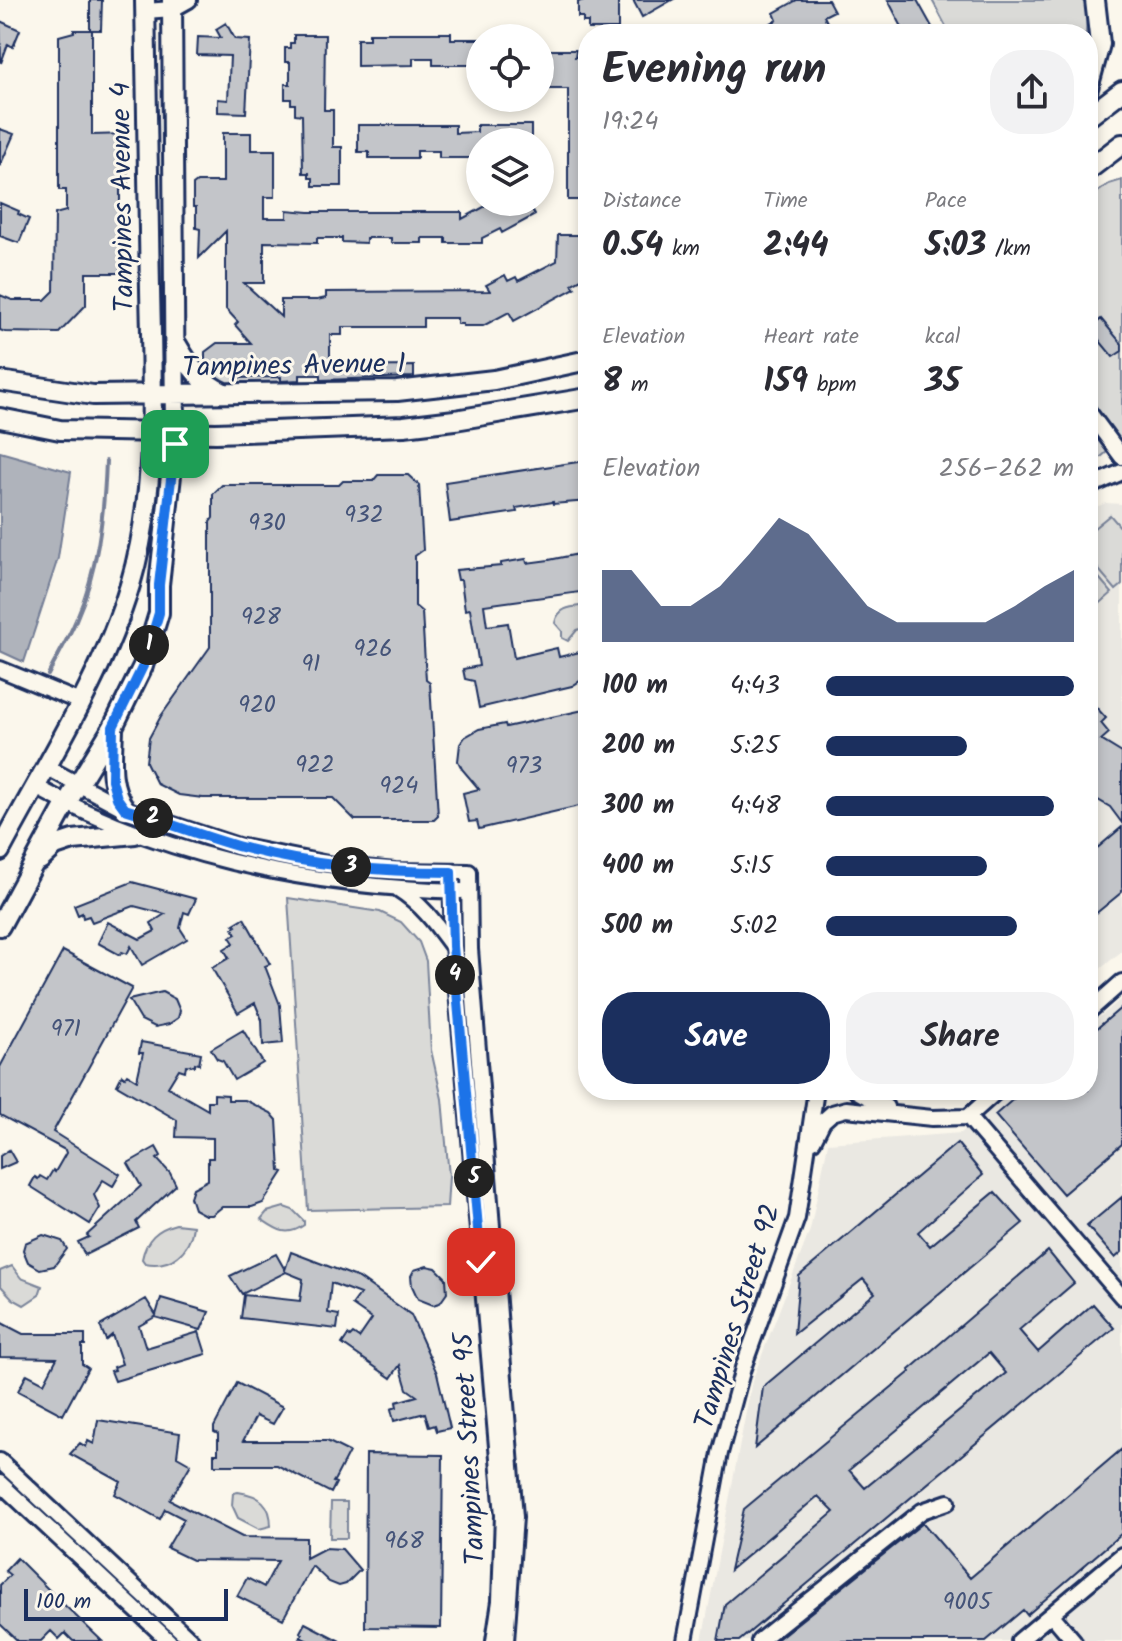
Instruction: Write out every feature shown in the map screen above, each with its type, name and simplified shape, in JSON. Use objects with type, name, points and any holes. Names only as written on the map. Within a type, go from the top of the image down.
[{"type":"main road","points":[[1095,0],[1098,24]]},
{"type":"main road","name":"Tampines Avenue 4","points":[[0,926],[29,869],[113,727],[143,666],[159,613],[159,585],[175,432],[178,3]]},
{"type":"main road","name":"Tampines Avenue 4","points":[[0,851],[80,702],[119,618],[133,574],[146,507],[151,394],[145,5]]},
{"type":"main road","points":[[1098,26],[1098,53]]},
{"type":"main road","points":[[1098,109],[1122,91]]},
{"type":"main road","points":[[1098,163],[1122,144]]},
{"type":"main road","points":[[1098,165],[1122,156]]},
{"type":"main road","points":[[175,342],[191,368],[211,388],[224,393]]},
{"type":"main road","name":"Tampines Avenue 1","points":[[0,381],[93,395],[423,390],[494,380],[578,362]]},
{"type":"main road","points":[[0,418],[60,430],[216,433],[404,426],[578,400]]},
{"type":"main road","points":[[172,474],[186,451],[216,433]]},
{"type":"main road","points":[[113,727],[112,780],[117,798],[125,809]]},
{"type":"main road","points":[[29,869],[55,846],[73,840],[135,834]]},
{"type":"street","points":[[145,5],[178,3]]},
{"type":"street","points":[[1098,425],[1122,457]]},
{"type":"street","points":[[1098,483],[1122,472]]},
{"type":"street","points":[[0,669],[80,702]]},
{"type":"street","points":[[46,767],[125,809],[238,846],[319,862],[395,871],[451,872]]},
{"type":"street","points":[[34,786],[66,804],[135,834],[240,865],[339,882],[470,891]]},
{"type":"street","name":"Tampines Street 95","points":[[494,1641],[500,1601],[503,1515],[453,946],[451,872],[469,872],[470,949],[515,1517],[506,1641]]},
{"type":"street","points":[[397,888],[422,907],[453,946]]},
{"type":"street","points":[[1098,1003],[1122,982]]},
{"type":"street","name":"Tampines Street 92","points":[[685,1641],[720,1453],[743,1368],[797,1218],[815,1100]]},
{"type":"street","name":"Tampines Street 92","points":[[870,1100],[902,1113]]},
{"type":"street","points":[[987,1100],[968,1117],[1122,1297]]},
{"type":"street","name":"Tampines Street 92","points":[[809,1149],[823,1121],[832,1113],[846,1109],[932,1118],[968,1117]]},
{"type":"street","points":[[0,1461],[192,1641]]},
{"type":"street","points":[[0,1483],[169,1641]]},
{"type":"street","points":[[759,1641],[922,1511],[948,1502]]},
{"type":"street","points":[[1019,1641],[1122,1555]]},
{"type":"street","points":[[1052,1615],[1074,1641]]},
{"type":"shaded area","points":[[932,0],[1084,0],[1087,11],[1086,24],[945,24]]},
{"type":"shaded area","points":[[1122,180],[1122,439],[1098,459],[1098,192]]},
{"type":"shaded area","points":[[235,363],[236,378],[281,374],[281,384],[218,384],[205,364]]},
{"type":"shaded area","points":[[0,452],[71,472],[58,558],[24,662],[0,651]]},
{"type":"shaded area","points":[[1122,504],[1122,951],[1098,971],[1098,506]]},
{"type":"shaded area","points":[[1110,515],[1122,529],[1122,585],[1116,590],[1098,569],[1098,525]]},
{"type":"shaded area","points":[[1098,577],[1112,593],[1098,605]]},
{"type":"shaded area","points":[[578,606],[578,630],[568,641],[562,638],[562,631],[555,623],[559,613]]},
{"type":"shaded area","points":[[288,898],[380,912],[401,922],[419,942],[426,961],[431,1050],[442,1099],[449,1176],[447,1207],[308,1210]]},
{"type":"shaded area","points":[[1122,998],[1122,1641],[702,1641],[752,1381],[810,1230],[828,1143],[961,1133],[1000,1100],[1098,1100],[1098,1018]]},
{"type":"shaded area","points":[[284,1207],[293,1210],[304,1225],[286,1231],[276,1229],[261,1219],[267,1212]]},
{"type":"shaded area","points":[[176,1224],[193,1226],[183,1250],[163,1263],[145,1263],[142,1259],[150,1240],[158,1232]]},
{"type":"shaded area","points":[[12,1266],[21,1278],[42,1286],[39,1295],[24,1305],[13,1299],[0,1285],[0,1271]]},
{"type":"shaded area","points":[[233,1493],[252,1495],[263,1502],[269,1512],[271,1526],[259,1529],[238,1518],[232,1505]]},
{"type":"shaded area","points":[[331,1502],[347,1502],[347,1538],[330,1538]]},
{"type":"building","points":[[90,0],[102,0],[101,30],[90,30]]},
{"type":"building","points":[[618,0],[618,24],[583,22],[583,17],[578,17],[578,2]]},
{"type":"building","points":[[633,0],[672,0],[642,17]]},
{"type":"building","points":[[797,0],[828,0],[834,11],[824,16],[827,22],[823,24],[769,24],[777,20],[774,13]]},
{"type":"building","points":[[888,0],[917,0],[930,24],[900,24]]},
{"type":"building","points":[[0,21],[20,30],[13,47],[8,44],[1,63]]},
{"type":"building","points":[[226,23],[235,39],[250,40],[246,113],[218,112],[218,99],[228,100],[230,56],[197,55],[198,37],[221,38],[216,29]]},
{"type":"building","points":[[74,30],[92,30],[92,135],[127,134],[128,189],[120,189],[120,273],[86,273],[86,305],[59,333],[5,332],[0,330],[0,295],[12,300],[45,300],[54,291],[55,214],[66,211],[66,190],[59,190],[59,36]]},
{"type":"building","points":[[369,33],[451,33],[451,39],[466,39],[466,65],[433,65],[433,58],[413,58],[413,65],[357,66],[357,39],[369,39]]},
{"type":"building","points":[[294,35],[325,35],[324,110],[333,110],[333,147],[342,147],[342,186],[313,186],[313,178],[309,178],[309,173],[303,173],[302,115],[295,114],[295,104],[291,104],[291,99],[285,99],[285,84],[290,84],[290,62],[285,62],[285,48],[290,48],[290,43],[294,43]]},
{"type":"building","points":[[554,50],[576,50],[575,57],[578,57],[578,200],[568,200],[568,89],[554,89]]},
{"type":"building","points":[[358,125],[455,125],[455,133],[466,132],[466,158],[439,158],[439,151],[417,151],[417,158],[369,158],[369,152],[358,152]]},
{"type":"building","points":[[477,125],[531,125],[531,128],[477,128]]},
{"type":"building","points":[[0,129],[14,134],[0,166]]},
{"type":"building","points":[[223,133],[251,133],[251,150],[275,150],[275,197],[264,197],[264,218],[287,218],[287,210],[462,212],[462,219],[467,216],[533,216],[502,233],[500,229],[482,238],[482,243],[446,243],[446,238],[422,238],[422,243],[391,243],[391,238],[366,238],[366,243],[342,242],[342,238],[317,238],[317,243],[264,242],[264,283],[244,283],[281,317],[281,300],[317,300],[326,298],[326,292],[490,291],[486,285],[505,275],[508,281],[516,277],[518,281],[557,261],[558,235],[578,235],[578,281],[572,284],[575,288],[514,321],[509,312],[483,326],[463,326],[457,324],[457,318],[423,318],[423,327],[342,327],[342,335],[330,335],[330,367],[414,366],[414,377],[321,380],[321,375],[300,375],[300,380],[281,381],[281,377],[235,378],[235,363],[205,364],[205,352],[217,343],[251,343],[226,309],[226,231],[199,258],[200,229],[196,228],[196,207],[193,207],[193,185],[197,182],[223,182]]},
{"type":"building","points":[[0,203],[29,219],[19,243],[0,236]]},
{"type":"building","points":[[1101,319],[1122,344],[1122,351],[1113,357],[1098,339],[1098,322]]},
{"type":"building","points":[[578,462],[578,502],[516,508],[517,512],[450,522],[445,482]]},
{"type":"building","points":[[378,475],[408,475],[419,485],[423,550],[415,556],[415,606],[422,612],[426,680],[430,683],[438,816],[434,820],[355,820],[333,798],[203,798],[179,795],[157,784],[146,762],[149,738],[210,647],[210,522],[213,518],[213,494],[222,485],[339,485],[343,481],[373,481]]},
{"type":"building","points":[[578,554],[578,592],[484,605],[487,626],[508,623],[514,658],[557,648],[559,657],[578,652],[578,682],[479,708],[474,681],[465,679],[463,669],[479,666],[470,609],[465,610],[461,580],[458,580],[456,570],[501,566],[501,563],[526,559],[527,563]]},
{"type":"building","points":[[1098,709],[1106,718],[1101,723],[1109,733],[1101,740],[1122,753],[1122,823],[1110,807],[1098,800]]},
{"type":"building","points":[[578,711],[578,806],[479,829],[477,821],[469,822],[463,793],[479,789],[458,761],[460,744],[479,729],[505,724],[506,727]]},
{"type":"building","points":[[1122,827],[1122,892],[1098,912],[1098,847]]},
{"type":"building","points":[[132,882],[196,899],[189,914],[184,912],[180,928],[187,939],[142,965],[131,946],[127,954],[122,952],[120,955],[98,943],[108,922],[140,939],[155,931],[151,923],[165,914],[134,906],[92,922],[89,916],[83,918],[82,913],[78,915],[74,905]]},
{"type":"building","points":[[244,918],[270,964],[265,966],[280,1005],[283,1043],[263,1045],[262,1020],[255,1003],[238,1013],[212,968],[229,958],[224,949],[234,943],[230,937],[236,934],[234,924]]},
{"type":"building","points":[[63,951],[132,988],[53,1132],[120,1174],[113,1186],[103,1180],[94,1195],[100,1208],[90,1224],[30,1186],[35,1177],[47,1180],[53,1170],[55,1172],[65,1150],[0,1115],[0,1067]]},
{"type":"building","points":[[162,992],[175,999],[180,1011],[178,1018],[169,1024],[155,1027],[141,1020],[129,1000]]},
{"type":"building","points":[[1122,1007],[1122,1144],[1063,1194],[995,1115],[1012,1100],[1098,1100],[1098,1027]]},
{"type":"building","points":[[243,1030],[263,1063],[234,1080],[223,1061],[217,1059],[211,1049]]},
{"type":"building","points":[[141,1042],[201,1053],[199,1064],[186,1065],[185,1071],[179,1069],[168,1087],[208,1110],[208,1101],[214,1101],[214,1094],[228,1095],[228,1100],[245,1100],[271,1113],[277,1120],[280,1171],[283,1172],[263,1203],[252,1207],[222,1207],[212,1215],[194,1209],[190,1197],[193,1188],[208,1180],[208,1158],[213,1158],[213,1138],[176,1137],[177,1120],[117,1085],[122,1075],[125,1077],[127,1074],[137,1080],[143,1053],[139,1053]]},
{"type":"building","points":[[957,1143],[983,1175],[918,1232],[930,1246],[995,1192],[1023,1223],[755,1448],[763,1387],[875,1293],[863,1279],[794,1334],[799,1276]]},
{"type":"building","points":[[156,1147],[161,1156],[157,1159],[176,1185],[136,1222],[139,1228],[85,1255],[78,1242],[89,1237],[87,1235],[141,1186],[128,1163]]},
{"type":"building","points":[[9,1150],[16,1162],[0,1169],[0,1156]]},
{"type":"building","points":[[1122,1197],[1122,1252],[1115,1258],[1087,1226]]},
{"type":"building","points":[[43,1235],[62,1241],[67,1249],[54,1266],[40,1269],[28,1262],[23,1250],[25,1243]]},
{"type":"building","points":[[1048,1251],[1074,1283],[1019,1330],[1038,1352],[1093,1304],[1114,1328],[739,1641],[718,1641],[725,1604],[834,1512],[818,1496],[730,1570],[744,1509]],"holes":[[[989,1353],[1006,1373],[865,1488],[849,1470]]]},
{"type":"building","points":[[291,1252],[359,1278],[411,1315],[437,1373],[450,1428],[437,1431],[435,1425],[429,1427],[425,1413],[394,1421],[391,1409],[397,1407],[396,1402],[417,1396],[407,1389],[400,1365],[391,1378],[342,1344],[348,1335],[359,1338],[372,1319],[352,1305],[360,1294],[331,1283],[328,1313],[339,1315],[337,1329],[241,1318],[244,1295],[300,1301],[303,1279],[286,1272],[242,1294],[230,1276],[276,1254],[285,1270]]},
{"type":"building","points":[[427,1266],[436,1268],[446,1278],[447,1293],[440,1303],[433,1305],[418,1299],[412,1286],[414,1270]]},
{"type":"building","points":[[161,1298],[209,1312],[201,1330],[155,1317],[139,1326],[146,1348],[199,1332],[206,1354],[115,1381],[111,1371],[122,1364],[112,1335],[106,1340],[100,1326],[146,1299],[156,1315]]},
{"type":"building","points":[[0,1322],[23,1334],[85,1334],[82,1364],[88,1368],[63,1415],[18,1391],[27,1374],[44,1383],[57,1358],[0,1357]]},
{"type":"building","points":[[237,1383],[283,1407],[273,1424],[256,1416],[243,1441],[327,1441],[349,1452],[333,1482],[336,1483],[331,1493],[277,1465],[214,1465],[214,1454],[218,1454],[218,1434],[214,1432],[214,1427]]},
{"type":"building","points":[[98,1420],[180,1433],[177,1456],[191,1464],[170,1500],[242,1537],[306,1538],[306,1558],[325,1548],[342,1549],[360,1570],[346,1584],[339,1586],[329,1582],[312,1566],[283,1619],[237,1596],[247,1578],[264,1587],[278,1561],[192,1560],[167,1548],[184,1519],[165,1509],[160,1519],[115,1494],[121,1482],[70,1454],[80,1443],[86,1447],[88,1441],[94,1444]]},
{"type":"building","points":[[1122,1449],[1122,1533],[1027,1615],[1023,1610],[986,1641],[775,1641],[923,1523],[970,1578]]},
{"type":"building","points":[[366,1454],[443,1455],[441,1628],[365,1627]]},
{"type":"building","points":[[17,1558],[102,1641],[73,1641],[65,1633],[59,1639],[51,1631],[41,1641],[18,1641],[0,1624],[0,1585],[10,1575],[5,1571]]},
{"type":"building","points":[[305,1623],[340,1641],[308,1641],[300,1637]]},
{"type":"waterway","points":[[48,675],[73,627],[90,582],[101,522],[106,461]]},
{"type":"route","points":[[175,444],[159,585],[159,613],[143,666],[113,727],[111,765],[117,798],[125,809],[238,846],[333,865],[451,872],[453,946],[481,1262]]}]
